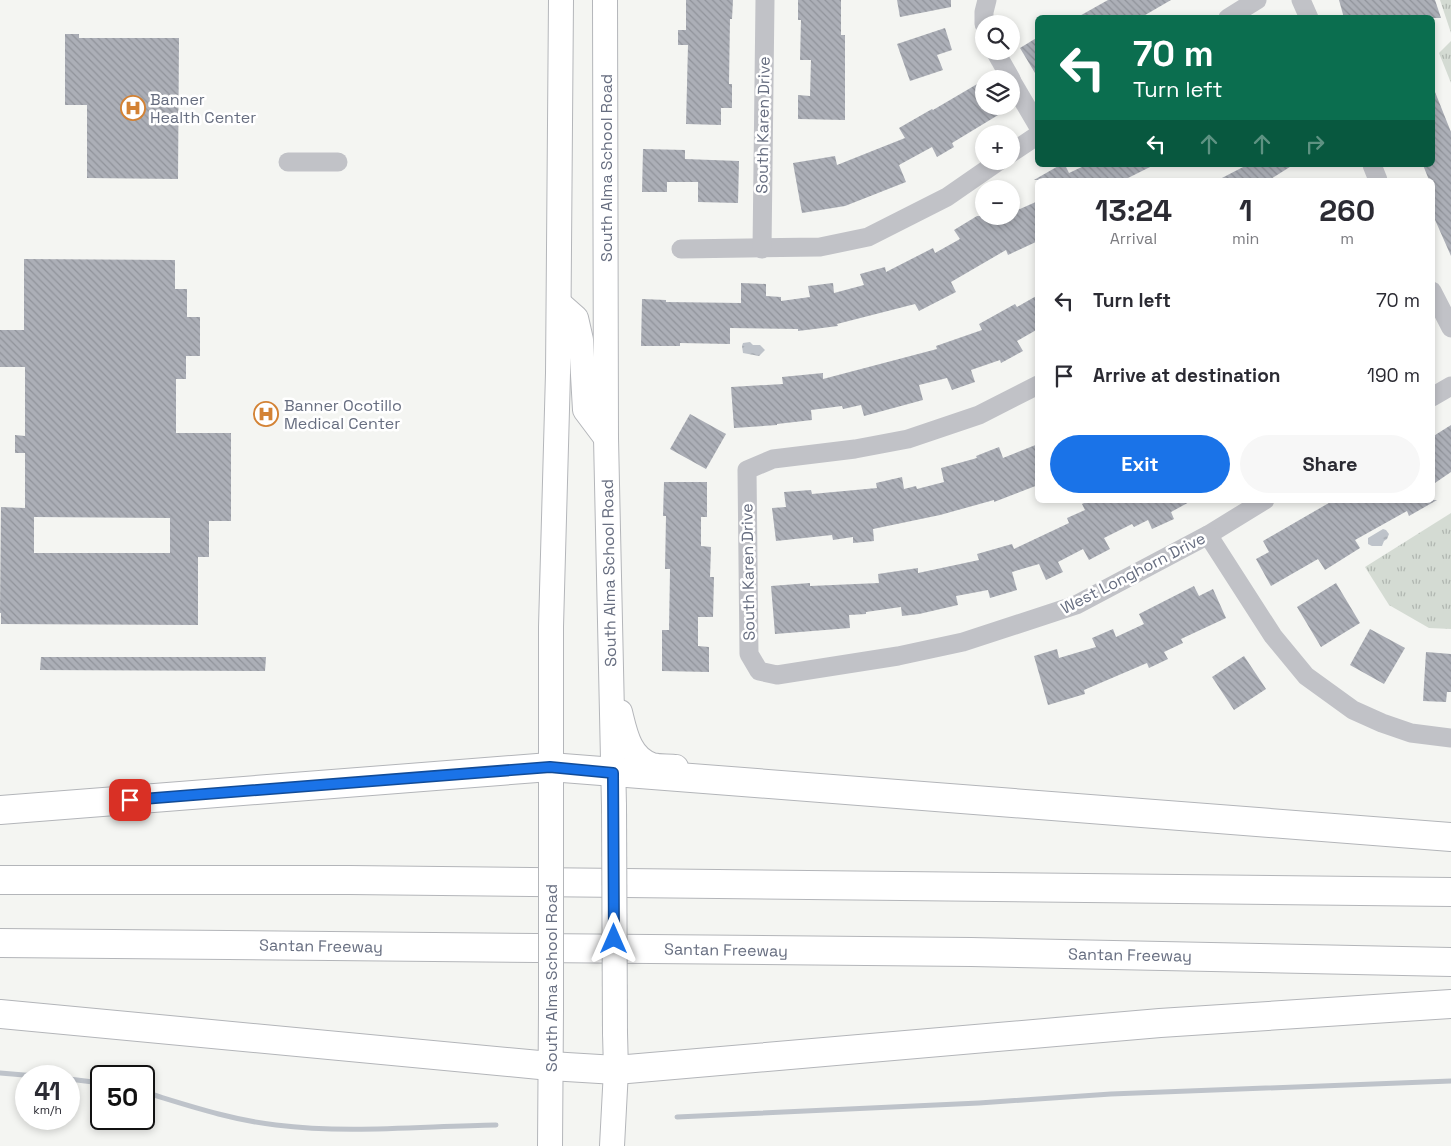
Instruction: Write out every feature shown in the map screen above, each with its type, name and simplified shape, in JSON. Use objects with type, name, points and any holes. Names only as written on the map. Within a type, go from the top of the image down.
[{"type":"highway","points":[[0,810],[550,767],[1451,837]]},
{"type":"highway","points":[[0,880],[359,880],[1451,892]]},
{"type":"highway","name":"Santan Freeway","points":[[0,943],[981,952],[1451,962]]},
{"type":"highway","points":[[0,1014],[550,1066],[616,1070],[1150,1024],[1451,1004]]},
{"type":"main road","name":"South Alma School Road","points":[[550,1146],[551,626],[558,373],[561,0]]},
{"type":"main road","name":"South Alma School Road","points":[[605,0],[606,438],[612,678],[616,1070],[612,1146]]},
{"type":"main road","points":[[559,302],[576,318],[581,340],[585,410],[606,438]]},
{"type":"main road","points":[[612,678],[626,735],[632,749],[638,756],[652,765],[910,786],[958,799]]},
{"type":"street","name":"South Karen Drive","points":[[762,249],[765,0]]},
{"type":"street","points":[[984,15],[987,0]]},
{"type":"street","points":[[1233,15],[1256,0]]},
{"type":"street","points":[[1301,0],[1308,15]]},
{"type":"street","points":[[1020,95],[1035,121]]},
{"type":"street","points":[[1020,147],[1035,137]]},
{"type":"street","points":[[288,162],[338,162]]},
{"type":"street","points":[[681,250],[820,247],[868,237],[947,197],[986,170]]},
{"type":"street","points":[[1435,296],[1451,328]]},
{"type":"street","points":[[1435,395],[1451,386]]},
{"type":"street","name":"South Karen Drive","points":[[759,671],[749,654],[747,470],[773,459],[855,450],[908,440],[979,416],[1035,387]]},
{"type":"street","name":"West Longhorn Drive","points":[[759,671],[777,675],[898,656],[964,642],[1076,605],[1208,535],[1260,503]]},
{"type":"street","points":[[1208,535],[1273,636],[1306,676],[1353,710],[1382,723],[1411,733],[1451,738]]},
{"type":"green space","points":[[1440,0],[1451,0],[1451,33]]},
{"type":"green space","points":[[1451,41],[1451,83],[1439,53]]},
{"type":"green space","points":[[1451,513],[1451,629],[1429,628],[1389,605],[1365,567]]},
{"type":"water","points":[[750,342],[753,345],[760,345],[765,350],[759,356],[743,353],[743,343]]},
{"type":"water","points":[[1383,529],[1389,534],[1382,546],[1368,544],[1368,538]]},
{"type":"building","points":[[686,0],[733,0],[732,19],[730,19],[729,84],[732,84],[732,108],[721,108],[721,125],[686,124],[688,45],[678,45],[678,30],[686,30]]},
{"type":"building","points":[[798,0],[841,0],[841,35],[845,35],[845,120],[798,119],[798,95],[810,96],[811,60],[800,60],[801,20],[798,20]]},
{"type":"building","points":[[897,0],[951,0],[951,7],[900,17]]},
{"type":"building","points":[[1108,0],[1171,0],[1145,15],[1081,15]]},
{"type":"building","points":[[1339,0],[1435,0],[1441,18],[1435,18],[1435,15],[1343,15]]},
{"type":"building","points":[[945,28],[952,50],[937,55],[943,70],[910,81],[897,44]]},
{"type":"building","name":"Banner Health Center","points":[[65,34],[79,34],[79,38],[179,38],[178,179],[87,178],[87,105],[65,105]]},
{"type":"building","points":[[1035,39],[1035,73],[1020,48]]},
{"type":"building","points":[[975,85],[975,115],[998,115],[982,125],[975,125],[975,129],[952,143],[954,147],[937,157],[932,147],[899,165],[906,182],[845,206],[802,213],[793,163],[835,156],[837,165],[905,138],[899,128]]},
{"type":"building","points":[[1435,92],[1451,132],[1451,256],[1435,220],[1435,178],[1428,178],[1424,167],[1435,167]]},
{"type":"building","points":[[643,149],[685,150],[685,159],[739,161],[738,203],[698,202],[698,182],[667,182],[667,192],[642,192]]},
{"type":"building","points":[[1057,167],[1066,167],[1069,173],[1082,167],[1150,167],[1128,178],[1037,178]]},
{"type":"building","points":[[1243,167],[1290,167],[1272,178],[1222,178]]},
{"type":"building","points":[[1035,202],[1035,242],[1008,255],[1006,250],[951,282],[956,292],[919,311],[915,304],[837,324],[838,326],[798,331],[798,329],[730,328],[730,344],[680,343],[680,346],[641,346],[642,299],[666,300],[666,302],[741,303],[741,283],[766,284],[766,296],[781,297],[781,301],[810,297],[808,286],[833,283],[834,293],[864,285],[860,274],[885,267],[886,272],[933,248],[935,253],[960,239],[954,230],[975,217],[975,225],[1020,225],[1020,209]]},
{"type":"building","points":[[24,259],[175,260],[175,289],[187,289],[187,317],[200,317],[200,356],[186,356],[186,379],[176,379],[176,433],[231,433],[231,521],[209,521],[209,557],[198,557],[198,625],[1,624],[1,507],[25,508],[25,453],[15,453],[15,435],[25,436],[25,367],[0,367],[0,330],[24,330]],"holes":[[[34,517],[170,518],[170,553],[34,553]]]},
{"type":"building","points":[[1035,297],[1035,331],[1017,341],[1023,351],[1001,363],[1000,360],[971,370],[975,382],[952,390],[947,378],[919,385],[923,400],[864,416],[861,405],[843,409],[842,406],[811,410],[812,420],[734,428],[731,387],[783,384],[782,377],[823,373],[823,379],[937,349],[936,346],[982,330],[979,324],[1015,304],[1017,307]]},
{"type":"building","points":[[690,414],[726,434],[706,469],[670,449]]},
{"type":"building","points":[[1451,425],[1451,472],[1435,483],[1435,435]]},
{"type":"building","points":[[1035,445],[1035,486],[994,502],[994,500],[940,515],[873,529],[874,541],[853,543],[853,537],[833,540],[832,535],[776,541],[772,508],[786,507],[784,492],[811,490],[812,494],[877,488],[876,483],[902,477],[904,489],[916,486],[917,489],[944,482],[941,468],[977,458],[976,456],[999,447],[1003,458]]},
{"type":"building","points":[[664,482],[707,482],[707,517],[701,517],[701,546],[711,547],[710,577],[714,577],[713,617],[698,617],[698,646],[709,647],[709,672],[662,671],[662,630],[669,630],[670,569],[665,569],[666,516],[663,516]]},
{"type":"building","points":[[1188,503],[1171,512],[1174,519],[1152,529],[1148,520],[1134,527],[1132,524],[1104,538],[1110,549],[1089,560],[1083,549],[1058,562],[1063,572],[1046,580],[1039,564],[1012,572],[1017,590],[990,598],[988,590],[956,596],[958,605],[919,614],[902,616],[901,607],[866,612],[866,614],[849,615],[850,628],[775,634],[771,586],[810,583],[810,586],[879,583],[878,574],[918,568],[918,573],[979,560],[977,554],[1012,544],[1014,549],[1069,523],[1067,518],[1085,510],[1082,504]]},
{"type":"building","points":[[1329,503],[1432,503],[1409,516],[1407,511],[1355,540],[1360,548],[1325,570],[1318,559],[1271,586],[1256,559],[1269,552],[1263,541]]},
{"type":"building","points":[[1336,583],[1360,623],[1321,647],[1297,607]]},
{"type":"building","points":[[1194,586],[1199,596],[1213,589],[1226,618],[1181,639],[1183,643],[1164,652],[1168,659],[1149,668],[1147,663],[1084,690],[1085,694],[1048,705],[1034,656],[1057,649],[1059,658],[1096,647],[1092,638],[1113,629],[1116,637],[1144,624],[1139,614]]},
{"type":"building","points":[[1370,629],[1405,648],[1384,684],[1350,665]]},
{"type":"building","points":[[1426,652],[1451,654],[1451,692],[1447,692],[1446,702],[1423,701]]},
{"type":"building","points":[[1244,656],[1266,689],[1234,710],[1212,677]]},
{"type":"building","points":[[41,657],[266,657],[265,671],[40,670]]},
{"type":"waterway","points":[[0,1073],[15,1074]]},
{"type":"waterway","points":[[80,1080],[90,1082]]},
{"type":"waterway","points":[[677,1117],[979,1103],[1111,1094],[1451,1081]]},
{"type":"waterway","points":[[155,1095],[242,1120],[303,1128],[386,1129],[496,1125]]},
{"type":"place","name":"Banner Health Center","points":[[133,108]]},
{"type":"place","name":"Banner Ocotillo Medical Center","points":[[266,414]]},
{"type":"route","points":[[130,800],[550,767],[613,773],[614,939]]}]
